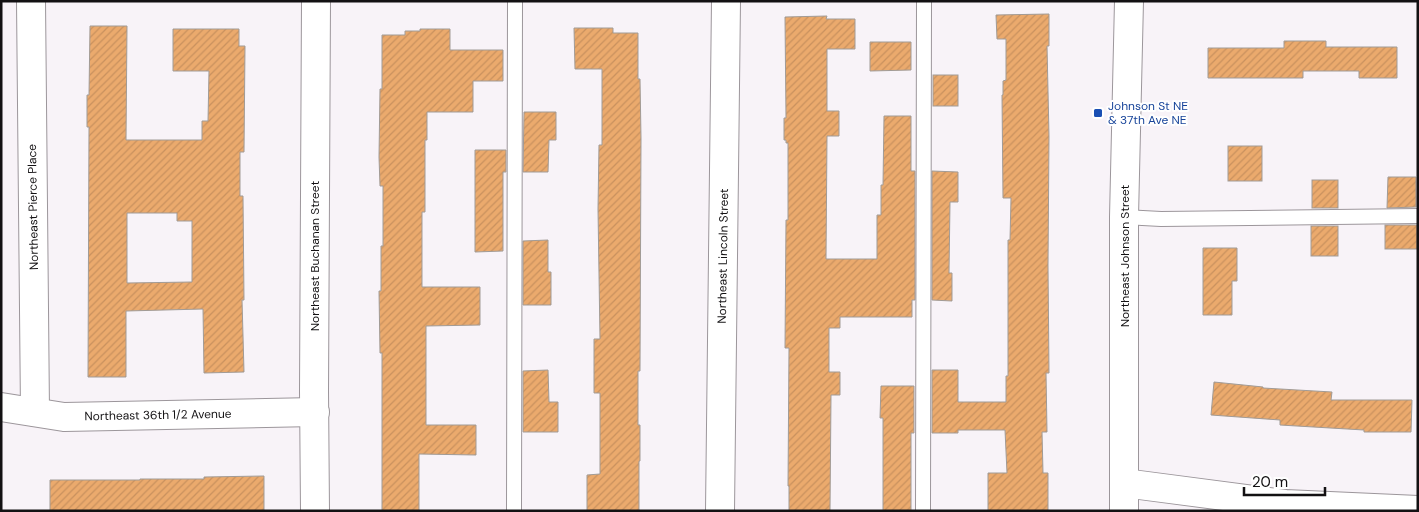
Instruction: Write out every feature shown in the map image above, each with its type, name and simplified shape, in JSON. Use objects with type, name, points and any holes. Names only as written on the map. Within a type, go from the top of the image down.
[{"type":"street","name":"Northeast Pierce Place","points":[[31,1],[35,412]]},
{"type":"street","name":"Northeast Buchanan Street","points":[[315,511],[316,1]]},
{"type":"street","name":"Northeast Lincoln Street","points":[[720,511],[726,1]]},
{"type":"street","name":"Northeast Johnson Street","points":[[1124,511],[1124,217],[1129,1]]},
{"type":"street","name":"Northeast 36th 1/2 Avenue","points":[[1,407],[64,417],[315,412]]},
{"type":"street","points":[[1124,483],[1285,504],[1418,510]]},
{"type":"lane","points":[[514,511],[515,1]]},
{"type":"lane","points":[[923,511],[924,1]]},
{"type":"lane","points":[[1124,217],[1418,216]]},
{"type":"building","points":[[1049,14],[1049,46],[1047,46],[1049,373],[1046,373],[1047,432],[1042,432],[1043,473],[1048,473],[1048,511],[988,511],[988,473],[1007,473],[1005,430],[958,430],[958,433],[932,433],[932,370],[958,370],[958,402],[1006,402],[1006,376],[1008,376],[1008,240],[1010,240],[1011,198],[1003,198],[1002,95],[1003,81],[1006,80],[1006,39],[997,39],[996,15]]},
{"type":"building","points":[[827,16],[826,19],[855,19],[855,49],[827,49],[827,111],[839,111],[839,136],[827,136],[826,259],[877,259],[877,215],[881,215],[881,185],[883,185],[884,116],[911,116],[911,171],[915,171],[915,300],[912,300],[912,317],[840,317],[840,328],[829,328],[829,372],[840,372],[840,395],[831,395],[830,511],[789,511],[789,348],[785,348],[788,143],[784,140],[784,118],[786,118],[785,17]]},
{"type":"building","points":[[90,26],[127,26],[126,140],[202,140],[202,121],[208,121],[209,71],[173,71],[173,29],[239,29],[239,46],[245,46],[244,152],[240,152],[240,196],[243,196],[244,300],[242,300],[244,372],[204,373],[203,309],[126,311],[126,377],[88,377],[89,127],[87,127],[87,95],[89,95]],"holes":[[[127,213],[177,213],[177,221],[192,221],[192,282],[127,283]]]},
{"type":"building","points":[[574,28],[613,28],[613,33],[638,33],[641,138],[640,371],[638,371],[638,425],[640,425],[639,511],[587,511],[587,475],[600,474],[600,393],[594,393],[594,339],[600,339],[598,209],[599,145],[602,145],[602,69],[575,69]]},
{"type":"building","points":[[420,29],[450,29],[450,50],[503,50],[503,81],[473,81],[473,112],[427,112],[427,140],[425,140],[425,212],[422,212],[422,287],[480,287],[480,325],[426,326],[426,425],[476,425],[476,455],[419,454],[419,511],[382,511],[382,353],[380,353],[379,291],[381,291],[381,246],[383,246],[383,186],[380,186],[379,157],[382,35],[405,35],[405,31],[420,31]]},
{"type":"building","points":[[1284,41],[1326,41],[1326,47],[1397,47],[1397,78],[1359,78],[1359,71],[1303,71],[1303,78],[1208,78],[1208,48],[1284,48]]},
{"type":"building","points":[[870,42],[911,42],[911,70],[870,71]]},
{"type":"building","points":[[933,75],[958,75],[958,106],[933,106]]},
{"type":"building","points":[[524,112],[556,112],[556,140],[549,140],[548,172],[523,172]]},
{"type":"building","points":[[1228,146],[1262,146],[1262,181],[1228,181]]},
{"type":"building","points":[[475,150],[506,150],[506,172],[503,172],[503,251],[475,252]]},
{"type":"building","points":[[932,171],[958,172],[958,202],[950,202],[949,273],[952,273],[952,301],[932,300]]},
{"type":"building","points":[[1388,177],[1416,177],[1416,207],[1387,208]]},
{"type":"building","points":[[1312,180],[1338,180],[1338,208],[1312,208]]},
{"type":"building","points":[[1385,225],[1417,225],[1417,249],[1385,249]]},
{"type":"building","points":[[1311,226],[1338,226],[1338,256],[1311,256]]},
{"type":"building","points":[[548,240],[548,272],[551,272],[551,305],[523,305],[523,241]]},
{"type":"building","points":[[1203,248],[1237,248],[1237,281],[1232,281],[1232,315],[1203,315]]},
{"type":"building","points":[[548,370],[549,402],[558,402],[558,432],[523,432],[523,371]]},
{"type":"building","points":[[1214,382],[1263,388],[1332,392],[1331,400],[1412,400],[1411,432],[1364,432],[1364,430],[1280,425],[1280,420],[1211,415]]},
{"type":"building","points":[[881,386],[914,386],[914,433],[911,433],[911,511],[883,511],[883,418],[880,418]]},
{"type":"building","points":[[264,476],[264,511],[50,511],[50,480],[204,479],[204,477]]},
{"type":"place","name":"Johnson St NE & 37th Ave NE","points":[[1098,113]]}]
